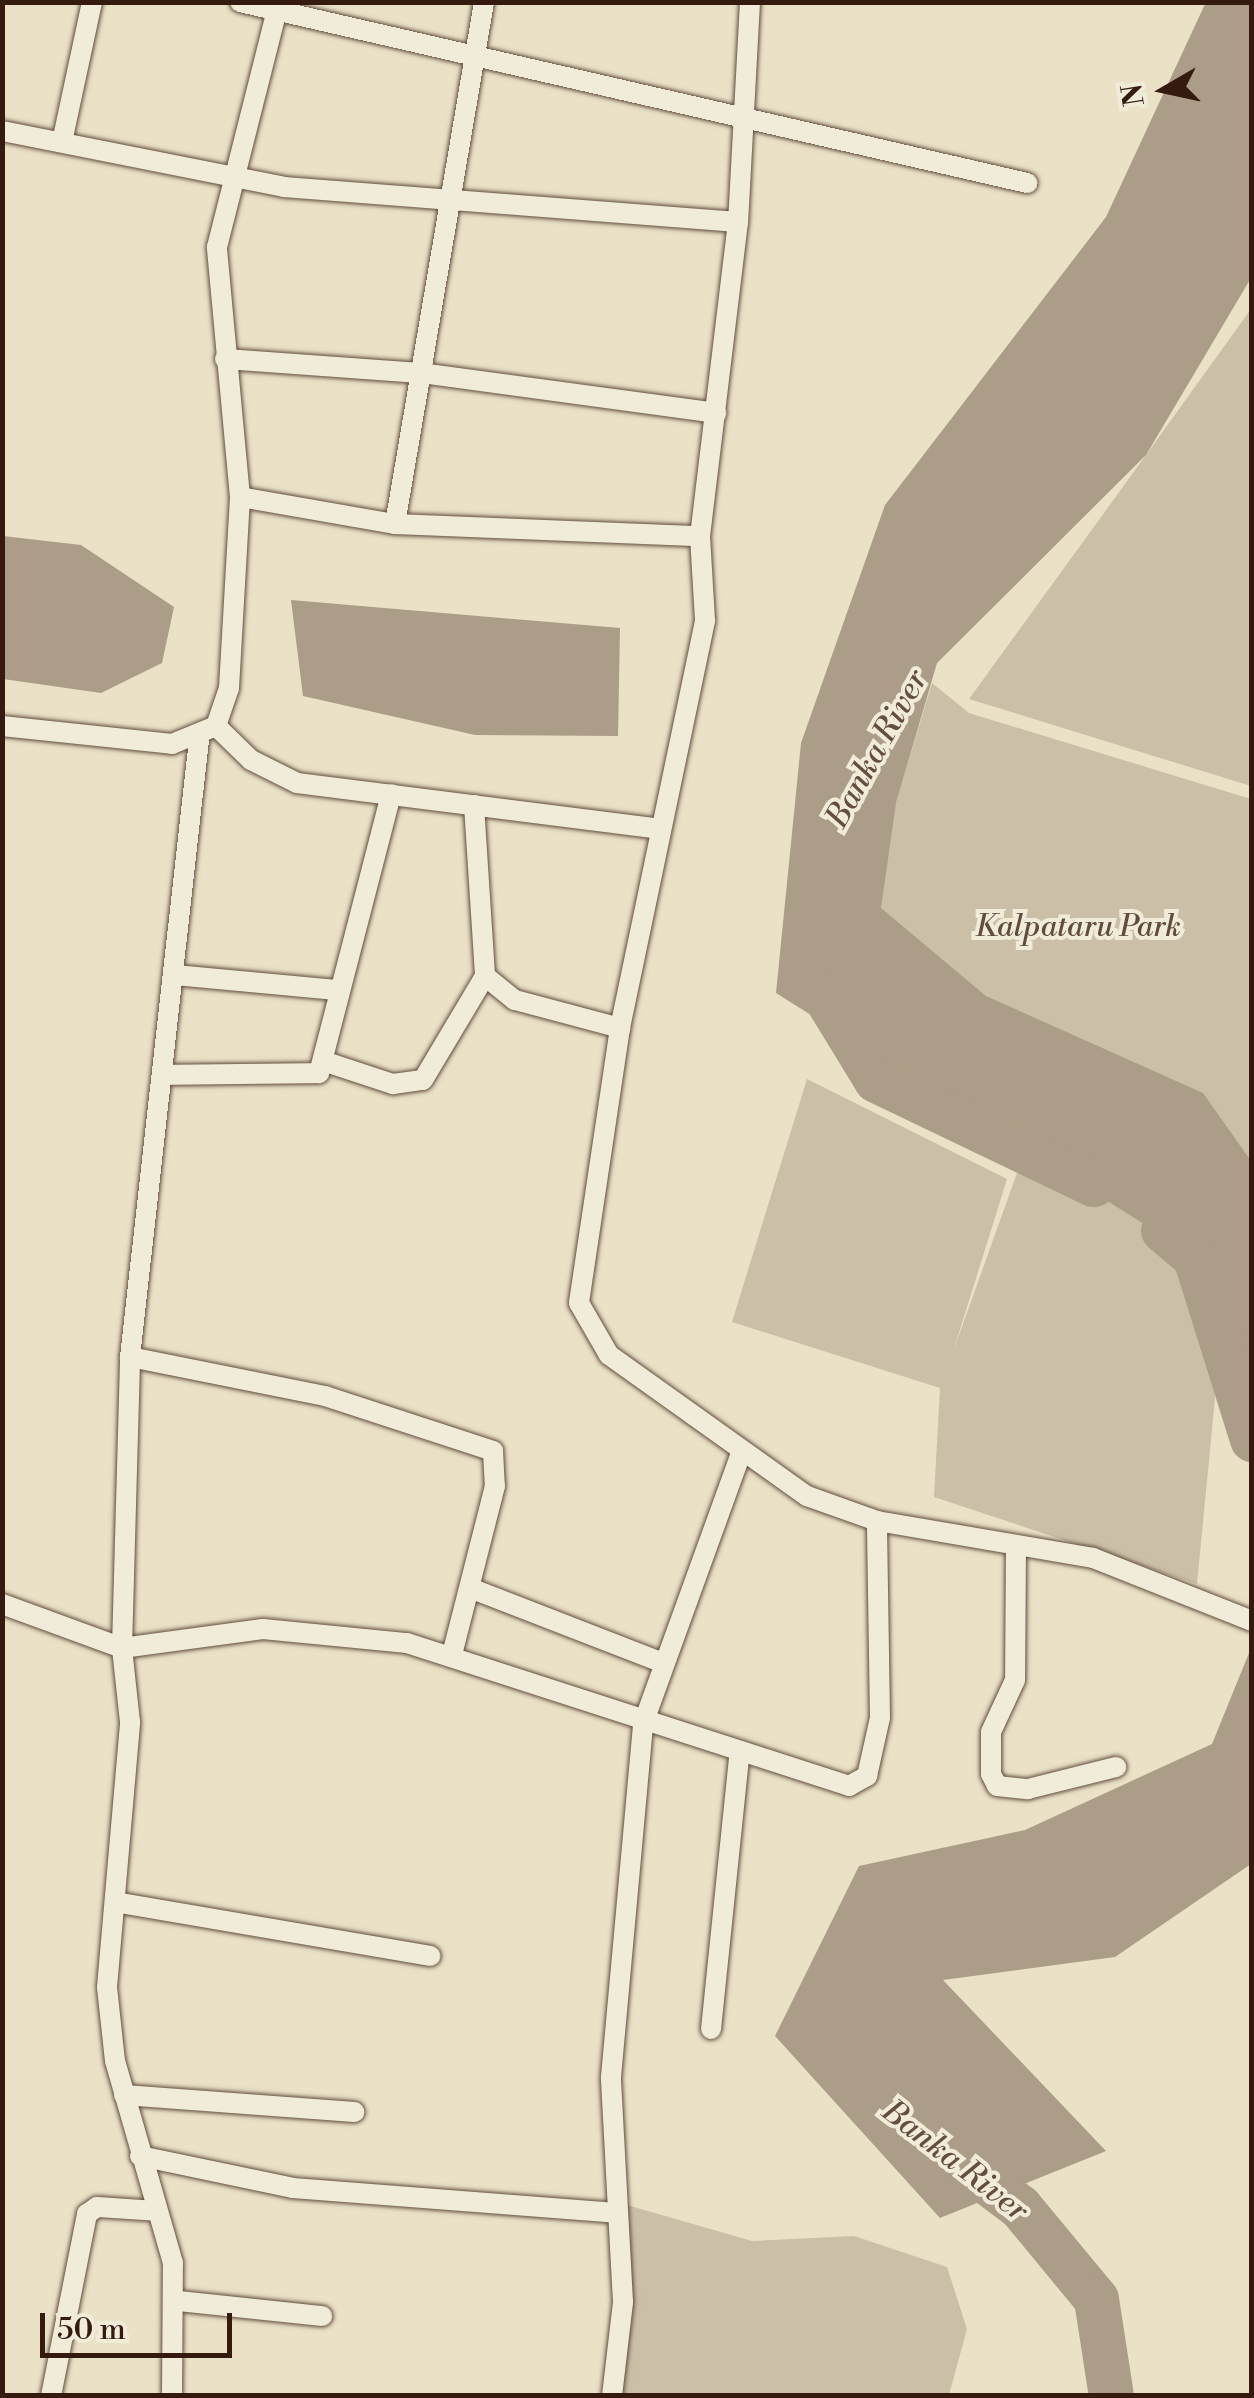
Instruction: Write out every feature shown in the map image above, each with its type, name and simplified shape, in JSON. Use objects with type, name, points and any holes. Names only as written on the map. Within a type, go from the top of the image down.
[{"type":"street","points":[[62,142],[92,2]]},
{"type":"street","points":[[240,2],[476,51],[747,120],[1027,184]]},
{"type":"street","points":[[395,524],[484,2]]},
{"type":"street","points":[[750,2],[747,120],[738,222],[700,536],[705,621],[620,1028],[579,1303],[609,1355],[740,1456],[807,1496],[876,1521],[1093,1558],[1252,1621]]},
{"type":"street","points":[[172,2396],[179,2301],[124,2096],[106,1986],[130,1722],[122,1648],[130,1356],[200,740],[216,726],[229,688],[240,497],[217,247],[277,8]]},
{"type":"street","points":[[2,131],[236,177],[451,204],[738,222]]},
{"type":"street","points":[[225,359],[421,373],[716,413]]},
{"type":"street","points":[[240,497],[395,524],[700,536]]},
{"type":"street","points":[[2,726],[200,740]]},
{"type":"street","points":[[216,726],[251,760],[298,783],[659,829]]},
{"type":"street","points":[[163,1074],[309,1078],[326,1062],[337,990],[391,794]]},
{"type":"street","points":[[326,1062],[393,1084],[424,1080],[485,976],[474,805]]},
{"type":"street","points":[[174,975],[337,990]]},
{"type":"street","points":[[485,976],[515,1000],[620,1028]]},
{"type":"street","points":[[130,1356],[325,1396],[493,1450],[496,1486],[452,1655]]},
{"type":"street","points":[[612,2396],[624,2302],[610,2077],[643,1724],[740,1456]]},
{"type":"street","points":[[2,1604],[122,1648],[337,1629],[452,1655],[828,1785],[867,1776],[882,1689],[876,1521]]},
{"type":"street","points":[[1016,1546],[1015,1680],[991,1732],[991,1774],[998,1786],[1028,1789],[1116,1767]]},
{"type":"street","points":[[470,1588],[663,1663]]},
{"type":"street","points":[[711,2028],[739,1756]]},
{"type":"street","points":[[116,1902],[430,1956]]},
{"type":"street","points":[[124,2096],[354,2112]]},
{"type":"street","points":[[140,2156],[293,2188],[616,2213]]},
{"type":"street","points":[[51,2396],[87,2214],[111,2206],[157,2211]]},
{"type":"street","points":[[179,2301],[322,2316]]},
{"type":"green space","points":[[1251,309],[1251,786],[969,699],[1146,455]]},
{"type":"green space","name":"Kalpataru Park","points":[[932,683],[969,713],[1251,799],[1251,1365],[1216,1388],[1197,1584],[934,1497],[940,1388],[732,1322],[807,1079],[1007,1179],[953,1352],[1041,1106],[873,949],[877,865]]},
{"type":"green space","points":[[627,2205],[752,2241],[854,2236],[947,2267],[967,2329],[949,2395],[610,2396]]},
{"type":"water","points":[[1206,2],[1251,3],[1251,278],[1146,455],[937,663],[896,803],[881,908],[986,996],[1203,1093],[1251,1161],[1251,1439],[1195,1256],[776,993],[801,743],[885,505],[1106,217]]},
{"type":"water","points":[[3,536],[81,545],[174,607],[162,663],[101,693],[3,679]]},
{"type":"water","points":[[291,600],[620,628],[618,736],[475,735],[303,696]]},
{"type":"water","points":[[1251,1648],[1251,1864],[1115,1957],[943,1980],[1106,2151],[940,2218],[775,2036],[859,1866],[1025,1830],[1212,1744]]},
{"type":"waterway","name":"Banka River","points":[[821,990],[876,1080],[1093,1184]]},
{"type":"waterway","name":"Banka River","points":[[1163,1230],[1195,1257],[1252,1439]]},
{"type":"waterway","name":"Banka River","points":[[955,2158],[1020,2207],[1096,2299],[1111,2396]]}]
